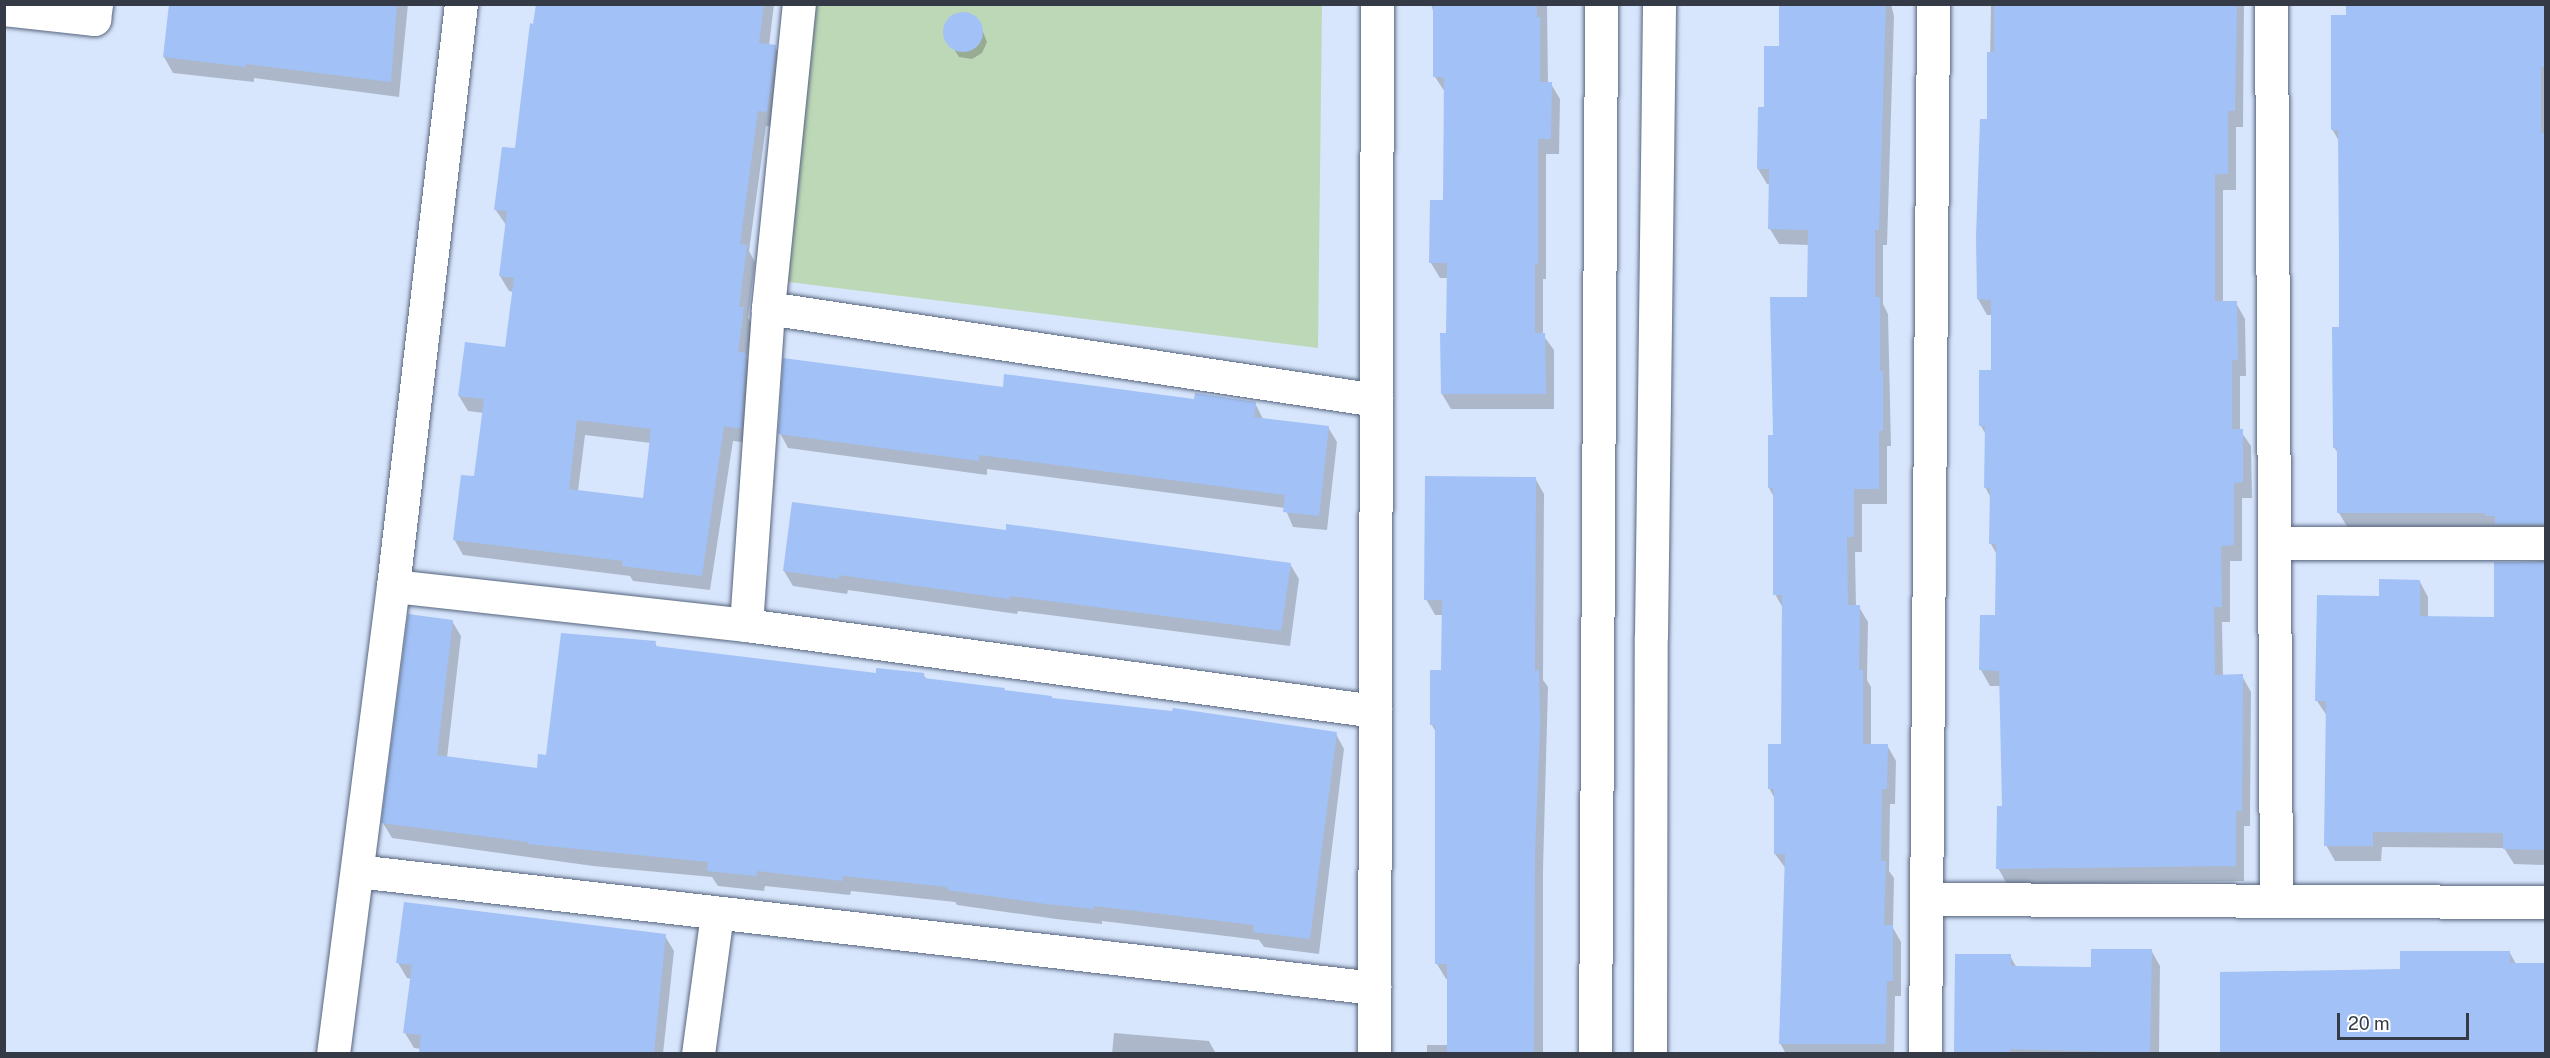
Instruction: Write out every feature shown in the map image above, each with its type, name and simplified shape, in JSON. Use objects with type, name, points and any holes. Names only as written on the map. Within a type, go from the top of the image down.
[{"type":"street","points":[[4,9],[94,20],[96,4]]},
{"type":"street","points":[[333,1053],[393,586],[461,4]]},
{"type":"street","points":[[746,625],[768,308],[799,4]]},
{"type":"street","points":[[1374,1053],[1377,4]]},
{"type":"street","points":[[1595,1053],[1601,4]]},
{"type":"street","points":[[1650,1053],[1651,636],[1659,4]]},
{"type":"street","points":[[1925,1053],[1933,4]]},
{"type":"street","points":[[2271,4],[2276,901]]},
{"type":"street","points":[[768,308],[1376,400]]},
{"type":"street","points":[[2274,543],[2546,543]]},
{"type":"street","points":[[393,586],[746,625],[1375,711]]},
{"type":"street","points":[[357,871],[1374,988]]},
{"type":"street","points":[[1926,899],[2546,902]]},
{"type":"street","points":[[698,1053],[717,914]]},
{"type":"green space","points":[[814,5],[1322,5],[1318,348],[781,281]]},
{"type":"building","points":[[169,4],[397,4],[391,82],[246,64],[246,67],[163,57]]},
{"type":"building","points":[[536,4],[764,4],[759,43],[776,45],[767,112],[758,111],[740,244],[747,245],[739,307],[744,307],[738,352],[746,353],[741,429],[724,426],[702,576],[622,566],[623,561],[453,540],[461,475],[474,476],[484,399],[458,396],[465,342],[505,347],[514,278],[499,276],[507,211],[494,210],[502,147],[515,148],[530,23],[533,24]],"holes":[[[577,420],[651,429],[643,498],[569,489]]]},
{"type":"building","points":[[1433,4],[1537,4],[1537,17],[1540,17],[1540,82],[1552,82],[1551,139],[1538,139],[1538,264],[1535,264],[1535,333],[1545,333],[1546,394],[1441,394],[1440,333],[1446,333],[1447,263],[1429,263],[1430,200],[1443,200],[1444,77],[1433,77]]},
{"type":"building","points":[[1779,4],[1886,4],[1879,230],[1875,230],[1875,297],[1880,297],[1880,371],[1883,371],[1883,431],[1879,431],[1879,489],[1854,489],[1854,537],[1847,537],[1848,605],[1860,605],[1859,670],[1863,670],[1863,744],[1888,744],[1887,789],[1882,789],[1881,861],[1886,861],[1884,925],[1893,925],[1893,981],[1887,981],[1886,1044],[1779,1044],[1785,854],[1774,854],[1774,789],[1768,789],[1768,744],[1781,744],[1782,595],[1773,595],[1773,488],[1768,488],[1768,435],[1773,435],[1770,297],[1807,297],[1808,230],[1768,229],[1769,169],[1757,169],[1758,107],[1764,107],[1764,46],[1779,46]]},
{"type":"building","points":[[1994,4],[2237,4],[2235,111],[2228,111],[2228,174],[2215,174],[2215,301],[2237,301],[2238,360],[2232,360],[2232,429],[2243,429],[2243,482],[2234,483],[2234,545],[2221,546],[2222,607],[2214,607],[2215,675],[2243,674],[2242,811],[2236,811],[2236,866],[1996,869],[1997,806],[2002,806],[1999,671],[1979,670],[1980,615],[1995,615],[1996,544],[1989,544],[1990,488],[1984,488],[1985,426],[1979,426],[1979,370],[1991,370],[1991,300],[1977,299],[1976,237],[1980,119],[1987,119],[1987,52],[1994,52]]},
{"type":"building","points":[[2346,4],[2546,4],[2546,67],[2541,67],[2541,133],[2546,133],[2546,524],[2495,524],[2495,516],[2485,516],[2485,513],[2337,513],[2337,448],[2333,448],[2332,327],[2339,327],[2338,130],[2331,130],[2331,15],[2346,15]]},
{"type":"building","points":[[963,12],[977,18],[983,32],[977,46],[963,52],[949,46],[943,32],[949,18]]},
{"type":"building","points":[[783,358],[1003,387],[1004,374],[1194,399],[1195,393],[1256,402],[1254,417],[1329,426],[1319,516],[1283,512],[1285,495],[979,455],[979,461],[778,434]]},
{"type":"building","points":[[1425,476],[1536,477],[1535,670],[1539,670],[1540,725],[1535,853],[1534,1053],[1447,1053],[1447,964],[1435,964],[1435,725],[1430,725],[1430,670],[1441,670],[1442,600],[1424,600]]},
{"type":"building","points":[[792,502],[1006,530],[1006,524],[1291,563],[1281,631],[1010,596],[1009,599],[839,575],[839,579],[783,571]]},
{"type":"building","points":[[2494,562],[2546,562],[2546,850],[2503,849],[2503,833],[2373,832],[2373,846],[2324,846],[2326,701],[2315,701],[2317,595],[2379,596],[2379,579],[2420,580],[2420,616],[2494,617]]},
{"type":"building","points":[[408,614],[453,620],[437,755],[537,768],[538,754],[546,755],[561,633],[656,641],[655,646],[876,673],[876,668],[924,673],[924,678],[1005,688],[1004,690],[1052,696],[1052,698],[1172,711],[1173,708],[1337,732],[1310,939],[1253,932],[1254,925],[1094,906],[1094,909],[1046,904],[947,890],[947,887],[843,876],[842,881],[757,871],[756,876],[707,871],[708,862],[528,844],[528,842],[381,823]]},
{"type":"building","points":[[404,902],[666,934],[654,1053],[419,1053],[421,1035],[403,1033],[412,965],[396,963]]},
{"type":"building","points":[[2091,949],[2152,949],[2150,1053],[2010,1049],[2010,1053],[1954,1053],[1955,954],[2011,954],[2011,966],[2091,967]]},
{"type":"building","points":[[2400,951],[2510,951],[2510,963],[2546,963],[2546,1053],[2220,1053],[2220,972],[2400,969]]}]
